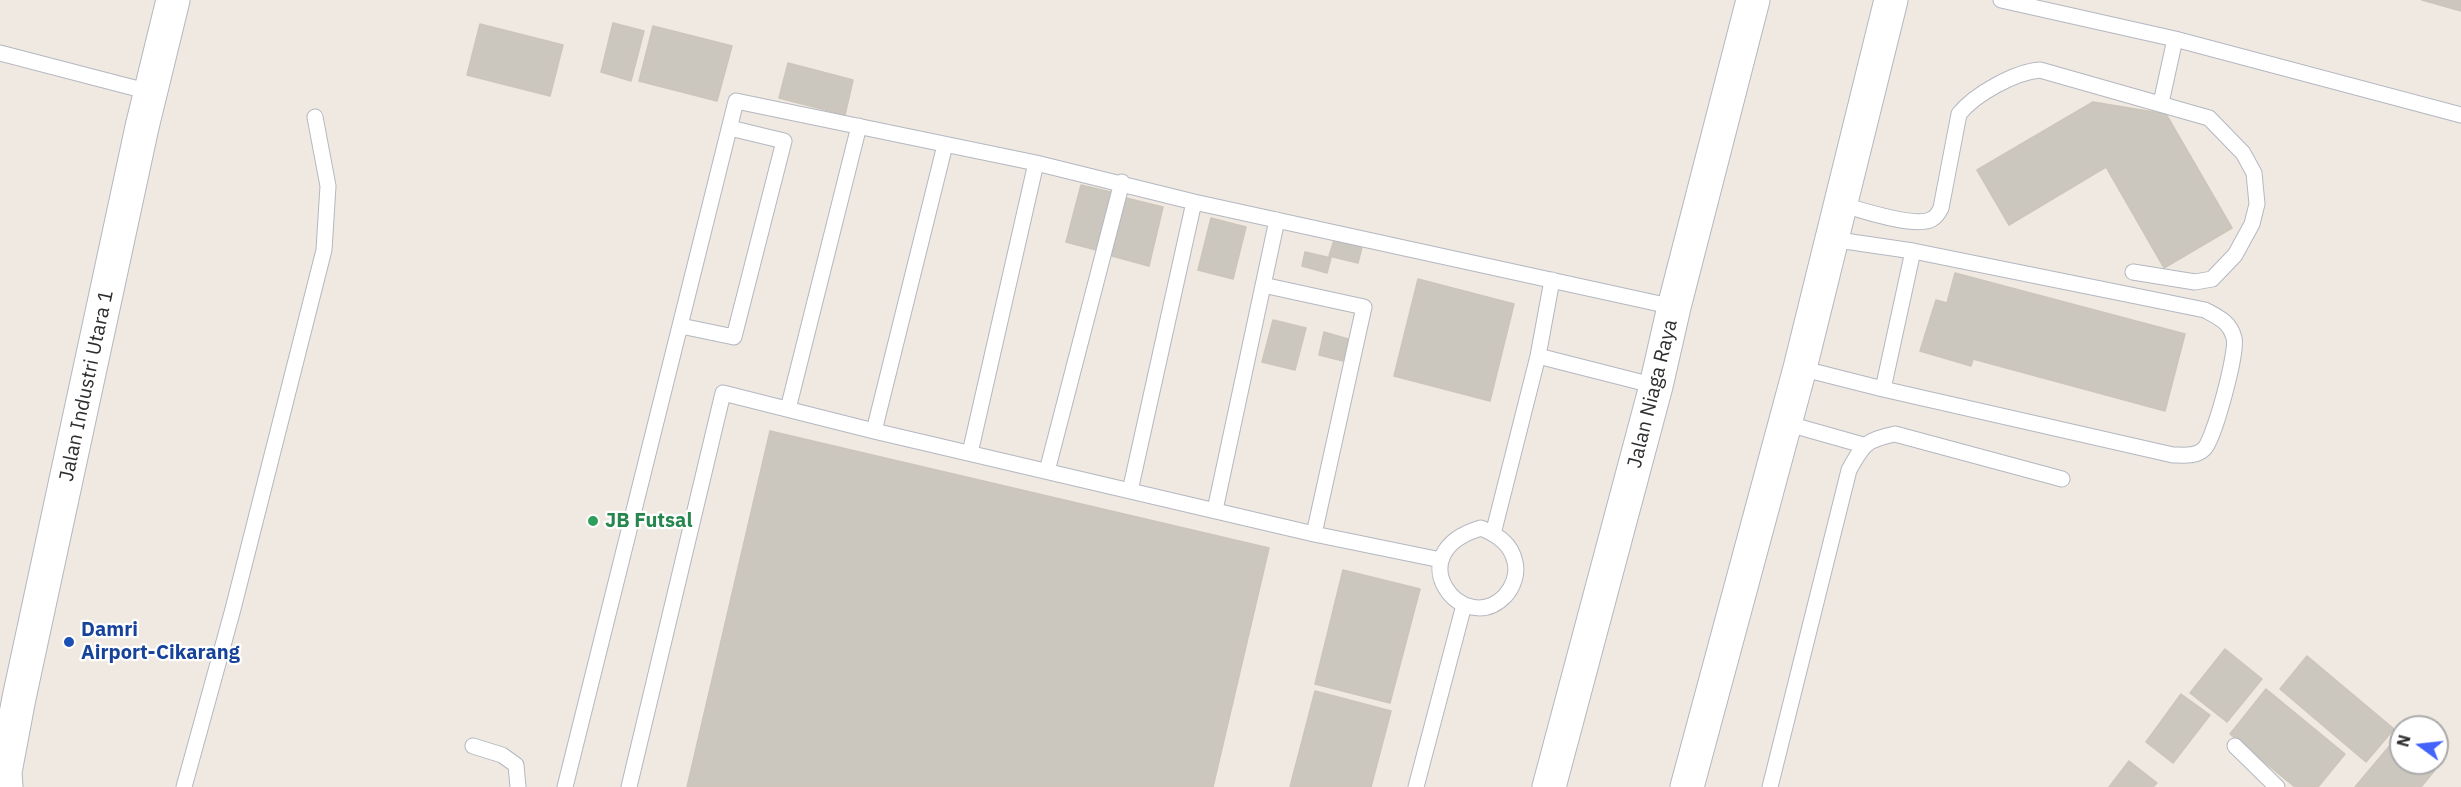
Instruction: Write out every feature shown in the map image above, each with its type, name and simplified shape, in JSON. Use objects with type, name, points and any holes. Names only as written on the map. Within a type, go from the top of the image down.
[{"type":"main road","name":"Jalan Industri Utara 1","points":[[4,779],[9,696],[173,0]]},
{"type":"main road","name":"Jalan Niaga Raya","points":[[1549,787],[1656,386],[1674,307],[1754,0]]},
{"type":"main road","points":[[1687,787],[1800,368],[1891,0]]},
{"type":"lane","points":[[2001,0],[2175,39],[2461,115]]},
{"type":"lane","points":[[2161,103],[2175,39]]},
{"type":"lane","points":[[0,53],[150,92]]},
{"type":"lane","points":[[1840,204],[1908,221],[1932,219],[1941,208],[1959,114],[1970,103],[2017,75],[2040,70],[2209,118],[2243,153],[2254,173],[2257,204],[2252,224],[2235,255],[2212,279],[2195,282],[2133,272]]},
{"type":"lane","points":[[566,787],[736,101],[1036,163],[1122,182],[1194,202],[1674,307]]},
{"type":"lane","points":[[184,787],[233,609],[324,250],[328,186],[315,117]]},
{"type":"lane","points":[[788,409],[859,126]]},
{"type":"lane","points":[[681,326],[734,338],[784,141],[730,128]]},
{"type":"lane","points":[[874,430],[945,145]]},
{"type":"lane","points":[[970,453],[1036,163]]},
{"type":"lane","points":[[1047,471],[1122,182]]},
{"type":"lane","points":[[1130,491],[1194,202]]},
{"type":"lane","points":[[1215,510],[1277,220]]},
{"type":"lane","points":[[1800,368],[2173,455],[2191,455],[2205,449],[2213,432],[2233,364],[2235,338],[2226,321],[2205,310],[1912,251],[1831,239]]},
{"type":"lane","points":[[1883,389],[1912,251]]},
{"type":"lane","points":[[1493,534],[1538,356],[1552,280]]},
{"type":"lane","points":[[1263,285],[1364,307],[1314,534]]},
{"type":"lane","points":[[1538,356],[1656,386]]},
{"type":"lane","points":[[629,787],[723,393],[1314,534],[1441,560]]},
{"type":"lane","points":[[1785,423],[1863,445]]},
{"type":"lane","points":[[1770,787],[1849,470],[1863,445],[1875,438],[1894,434],[2062,479]]},
{"type":"lane","points":[[1480,528],[1504,541],[1512,552],[1516,564],[1515,577],[1510,590],[1502,599],[1490,605],[1477,607],[1464,605],[1452,598],[1444,587],[1440,574],[1441,560],[1446,548],[1455,538],[1480,528]]},
{"type":"lane","points":[[1416,787],[1464,605]]},
{"type":"lane","points":[[472,746],[502,755],[516,765],[518,787]]},
{"type":"lane","points":[[2235,746],[2277,787]]},
{"type":"building","points":[[2422,0],[2461,0],[2461,11]]},
{"type":"building","points":[[613,23],[644,31],[631,81],[601,72]]},
{"type":"building","points":[[480,24],[563,45],[550,96],[467,75]]},
{"type":"building","points":[[653,26],[732,46],[717,101],[639,81]]},
{"type":"building","points":[[788,63],[853,80],[845,115],[779,98]]},
{"type":"building","points":[[2093,102],[2166,114],[2232,228],[2164,268],[2106,167],[2009,225],[1977,170]]},
{"type":"building","points":[[1081,185],[1115,193],[1100,251],[1066,242]]},
{"type":"building","points":[[1126,198],[1163,207],[1149,266],[1112,256]]},
{"type":"building","points":[[1211,218],[1246,227],[1233,279],[1198,270]]},
{"type":"building","points":[[1334,240],[1362,247],[1358,263],[1329,256]]},
{"type":"building","points":[[1305,252],[1331,258],[1327,273],[1302,266]]},
{"type":"building","points":[[1955,273],[2185,334],[2165,411],[1973,359],[1971,366],[1920,351],[1936,300],[1947,303]]},
{"type":"building","points":[[1418,279],[1514,304],[1490,401],[1394,376]]},
{"type":"building","points":[[1273,320],[1306,328],[1295,370],[1262,362]]},
{"type":"building","points":[[1324,332],[1348,339],[1343,361],[1319,355]]},
{"type":"building","points":[[770,431],[1269,548],[1213,787],[687,787]]},
{"type":"building","points":[[1343,570],[1420,589],[1390,703],[1315,684]]},
{"type":"building","points":[[2225,649],[2262,679],[2227,722],[2190,693]]},
{"type":"building","points":[[2307,656],[2389,725],[2389,735],[2366,762],[2280,689]]},
{"type":"building","points":[[2266,689],[2345,754],[2318,787],[2295,787],[2230,734]]},
{"type":"building","points":[[1315,691],[1391,711],[1371,787],[1290,787]]},
{"type":"building","points":[[2181,694],[2210,715],[2173,763],[2146,742]]},
{"type":"building","points":[[2389,747],[2389,775],[2431,775],[2421,787],[2355,787]]},
{"type":"building","points":[[2129,761],[2157,783],[2153,787],[2109,787]]},
{"type":"place","name":"JB Futsal","points":[[593,521]]},
{"type":"place","name":"Damri Airport-Cikarang","points":[[69,642]]}]
